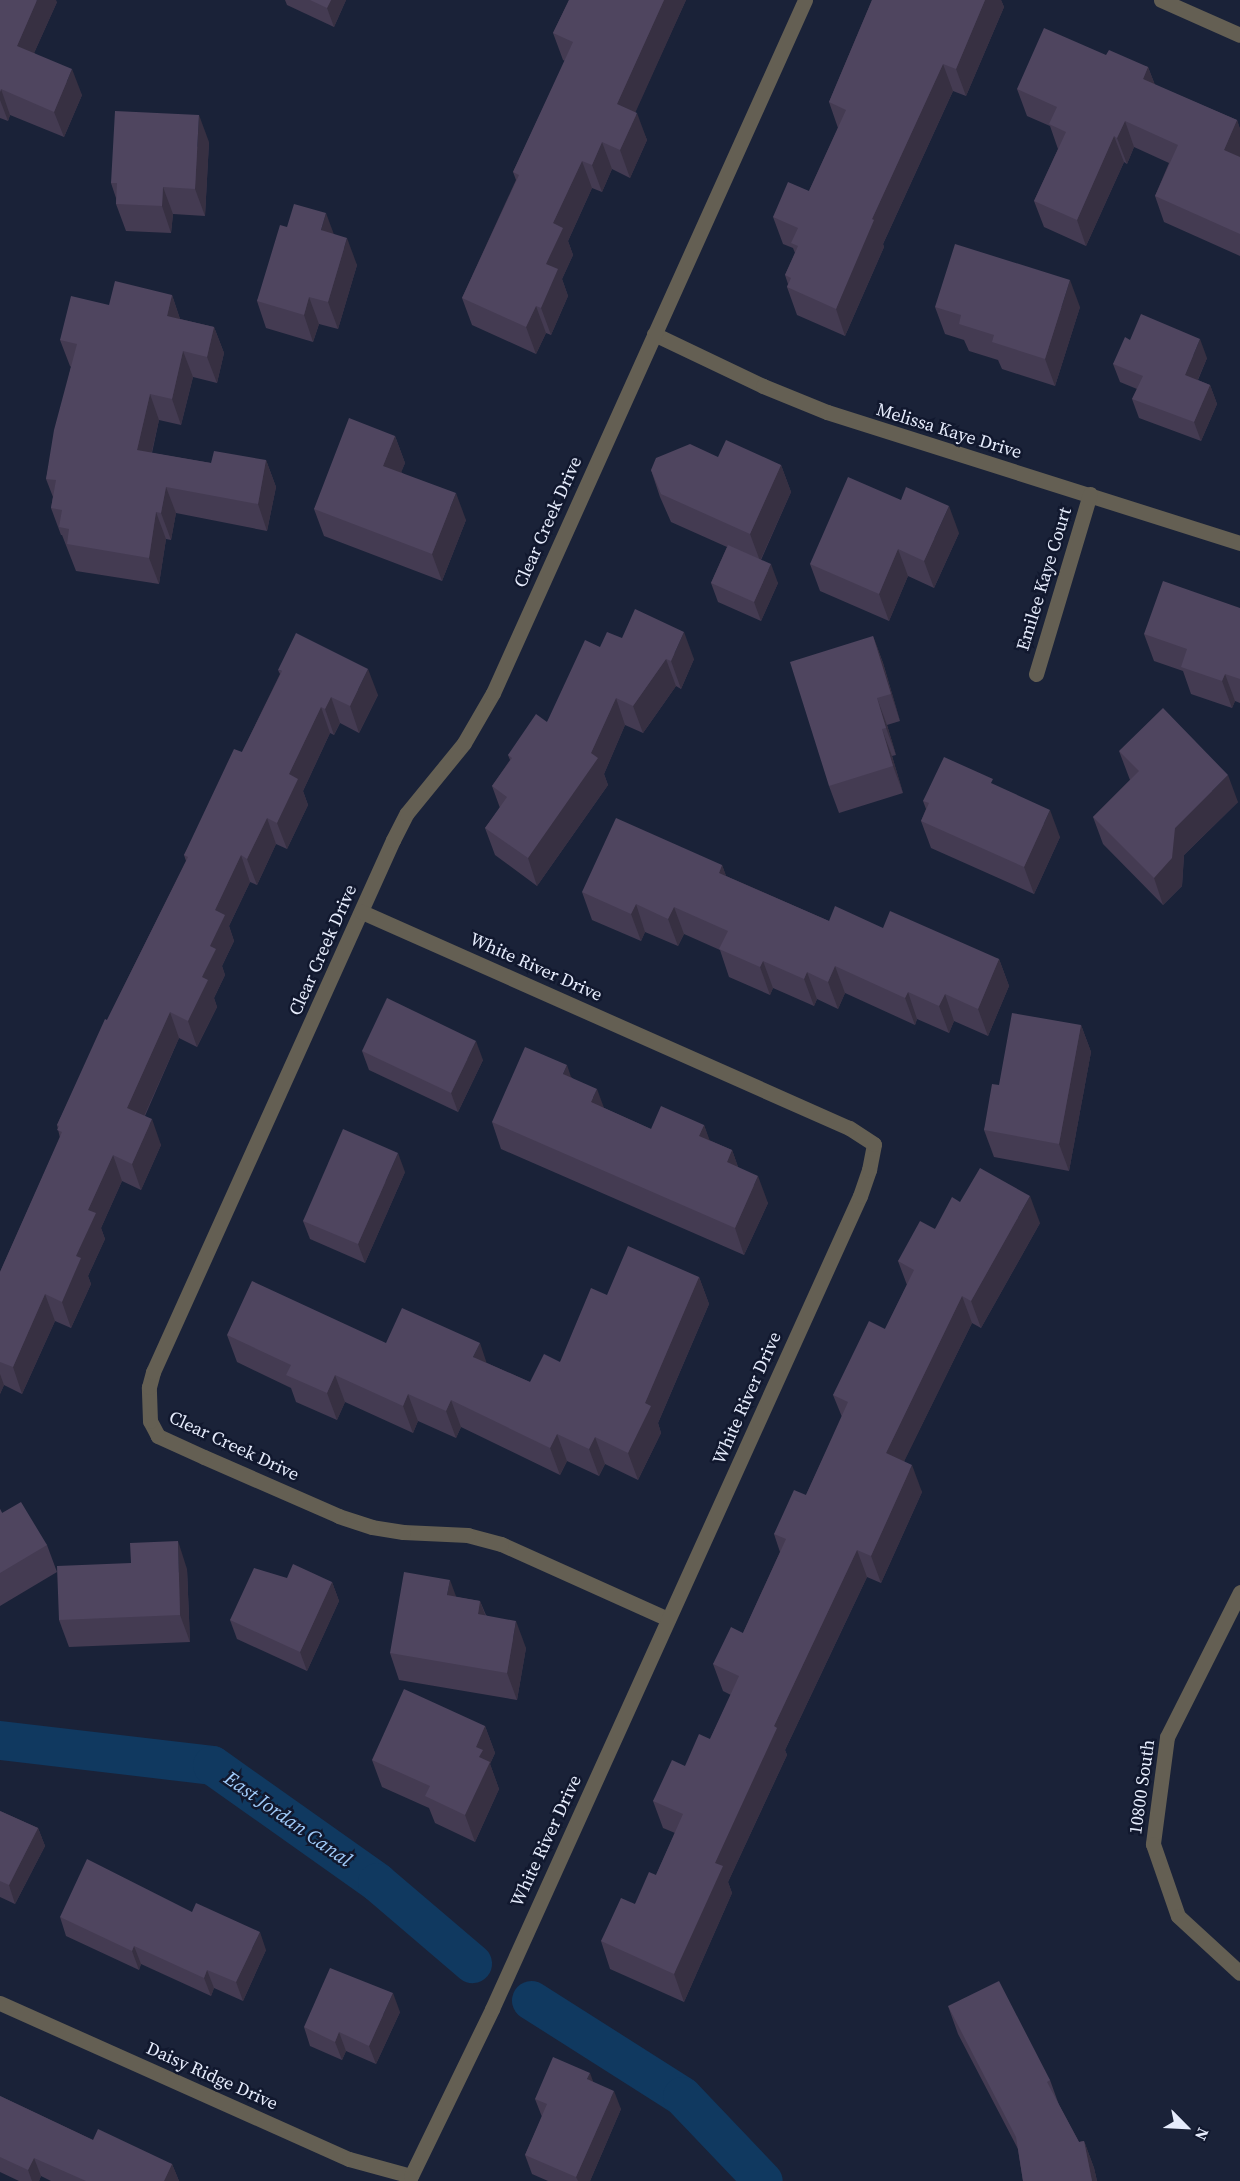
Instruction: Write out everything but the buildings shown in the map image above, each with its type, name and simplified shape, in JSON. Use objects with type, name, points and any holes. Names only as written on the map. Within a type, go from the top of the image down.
[{"type":"street","name":"Clear Creek Drive","points":[[668,1619],[501,1544],[468,1535],[403,1532],[372,1527],[339,1516],[158,1436],[150,1421],[149,1387],[153,1372],[407,813],[464,743],[480,718],[805,0]]},
{"type":"street","points":[[1161,0],[1240,35]]},
{"type":"street","name":"Melissa Kaye Drive","points":[[654,334],[763,386],[882,432],[1090,494],[1240,543]]},
{"type":"street","name":"Emilee Kaye Court","points":[[1036,674],[1090,494]]},
{"type":"street","name":"White River Drive","points":[[362,912],[823,1115],[874,1143],[860,1196],[492,2009],[411,2176]]},
{"type":"street","name":"10800 South","points":[[1240,1592],[1167,1737],[1153,1844],[1178,1916],[1240,1973]]},
{"type":"street","name":"Daisy Ridge Drive","points":[[0,2003],[349,2159],[411,2176]]},
{"type":"waterway","name":"East Jordan Canal","points":[[0,1740],[212,1765],[377,1882],[472,1963]]},
{"type":"waterway","name":"East Jordan Canal","points":[[531,2000],[682,2096],[763,2181]]}]
